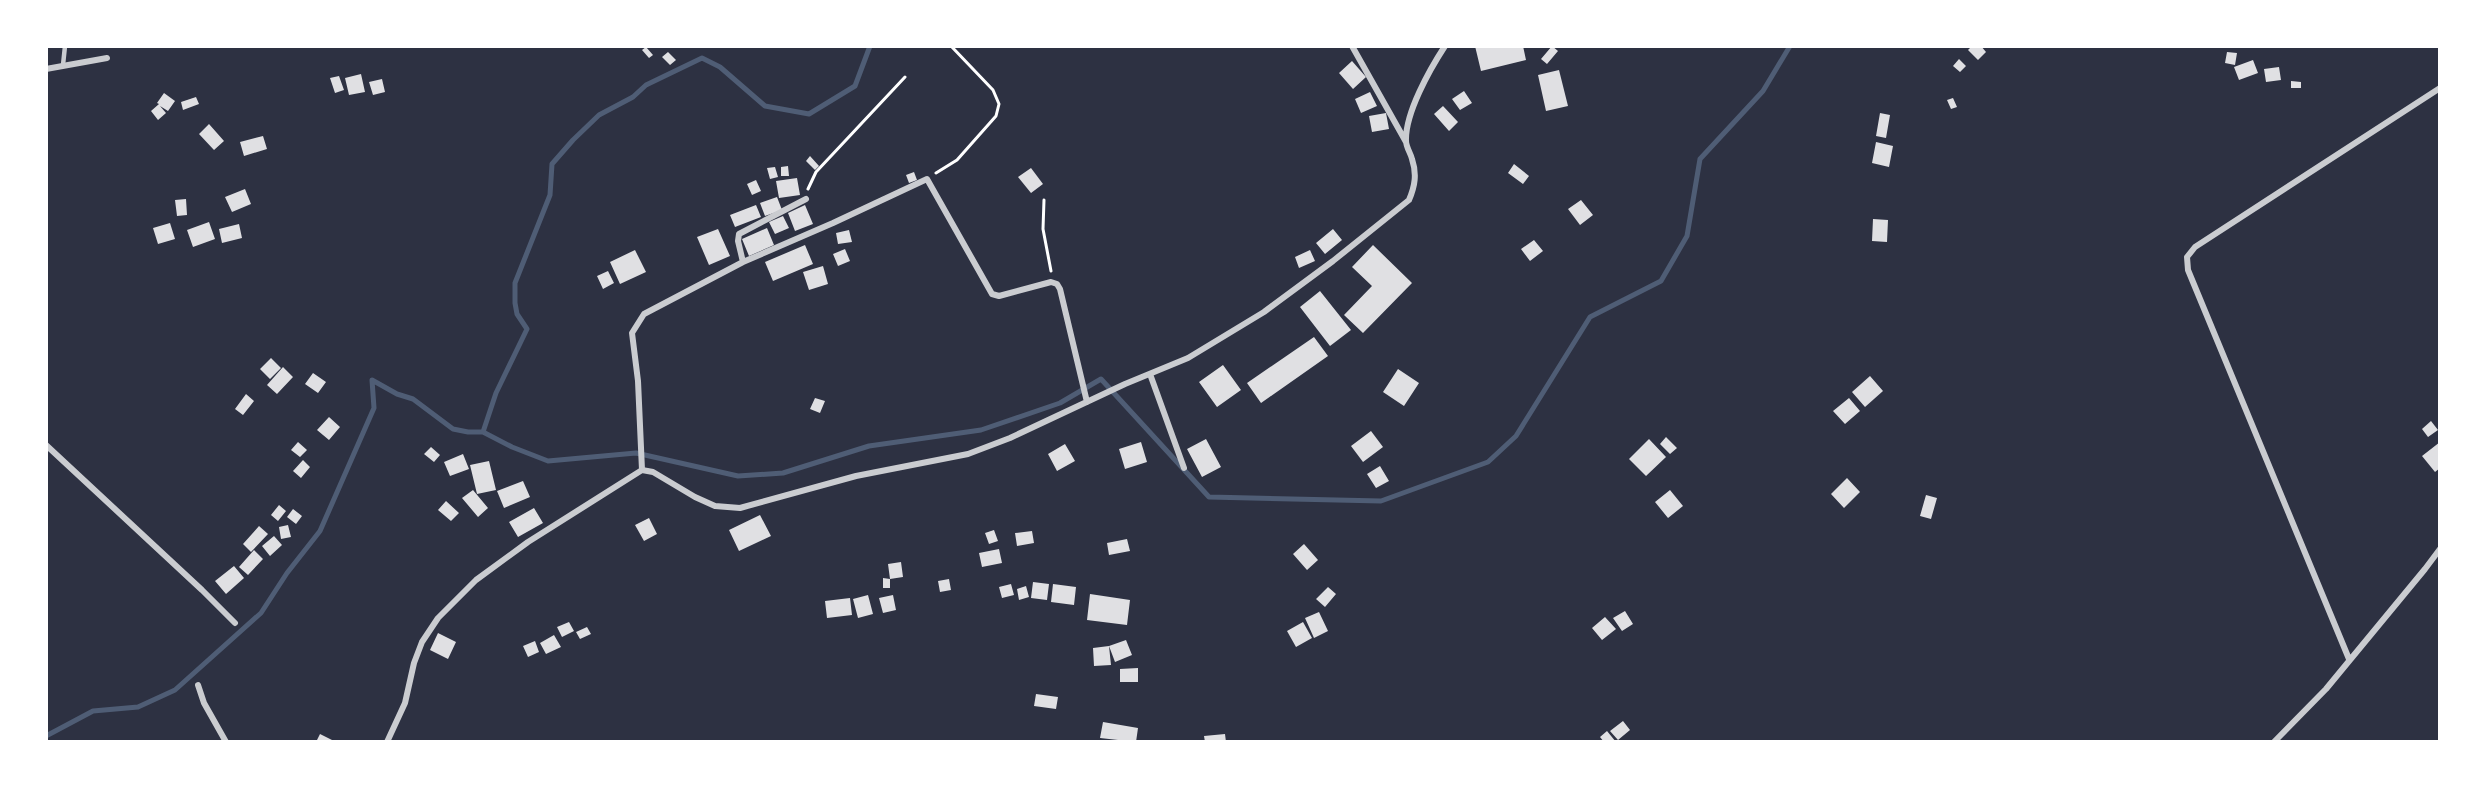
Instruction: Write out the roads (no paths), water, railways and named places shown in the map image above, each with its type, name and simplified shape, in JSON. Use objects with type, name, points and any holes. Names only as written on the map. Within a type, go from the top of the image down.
[{"type":"street","points":[[387,741],[405,703],[414,663],[422,642],[438,618],[476,580],[528,542],[642,470],[653,472],[695,497],[716,506],[740,508],[856,476],[968,454],[1010,438],[1125,384],[1188,358],[1264,312],[1333,261],[1409,200],[1415,176],[1413,161],[1406,142],[1352,46]]},
{"type":"street","points":[[1406,142],[1418,95],[1445,46]]},
{"type":"street","points":[[46,69],[107,58]]},
{"type":"street","points":[[2349,659],[2188,270],[2186,260],[2195,247],[2439,88]]},
{"type":"street","points":[[642,470],[641,426],[632,333],[644,314],[743,262],[833,224],[927,179],[992,294],[999,296],[1051,282],[1057,284],[1087,402]]},
{"type":"street","points":[[743,262],[738,234],[806,199]]},
{"type":"street","points":[[1149,374],[1184,468]]},
{"type":"street","points":[[46,445],[235,623]]},
{"type":"street","points":[[2274,741],[2309,708],[2426,569],[2439,549]]},
{"type":"street","points":[[198,685],[204,703],[226,741]]},
{"type":"lane","points":[[63,65],[65,46]]},
{"type":"waterway","points":[[46,736],[93,711],[138,707],[175,690],[261,613],[287,573],[320,531],[374,408],[372,380],[397,394],[413,399],[453,429],[483,432],[496,393],[527,329],[517,314],[515,283],[550,195],[552,164],[599,115],[633,97],[646,85],[702,58],[720,67],[765,106],[809,114],[855,86],[870,46]]},
{"type":"waterway","points":[[483,432],[512,447],[548,461],[636,453],[738,476],[783,473],[869,446],[981,430],[1060,403],[1101,379],[1209,497],[1381,501],[1488,462],[1516,436],[1590,317],[1661,281],[1687,236],[1700,159],[1763,91],[1790,46]]}]
